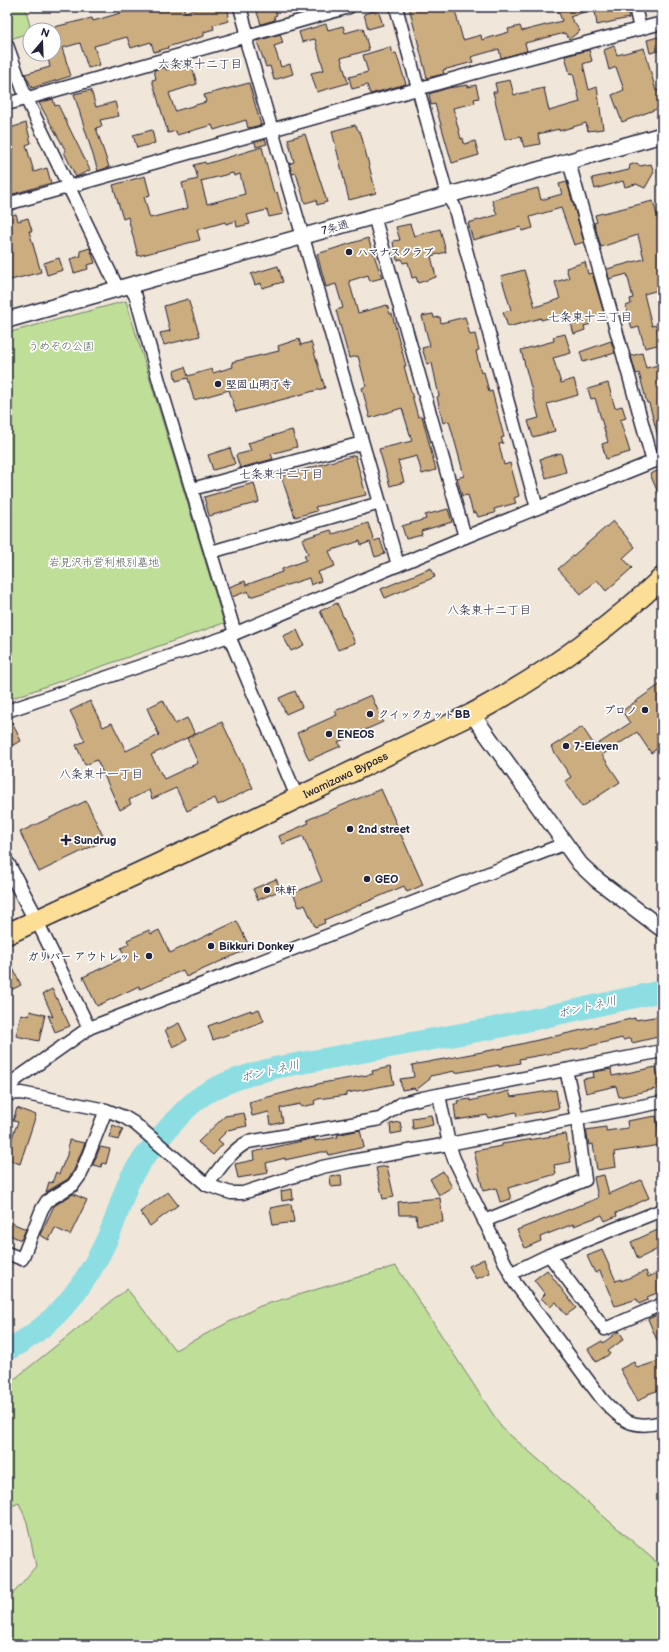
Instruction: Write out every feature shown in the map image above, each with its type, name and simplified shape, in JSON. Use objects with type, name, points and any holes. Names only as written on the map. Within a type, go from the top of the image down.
[{"type":"highway","name":"Iwamizawa Bypass","points":[[7,934],[208,841],[503,698],[564,659],[619,616],[662,578]]},
{"type":"street","points":[[240,7],[248,36],[247,44],[398,565]]},
{"type":"street","points":[[7,104],[349,7]]},
{"type":"street","points":[[396,7],[448,195],[454,206],[537,508]]},
{"type":"street","points":[[635,7],[640,29]]},
{"type":"street","points":[[7,204],[662,22]]},
{"type":"street","points":[[7,45],[26,98],[70,187],[124,287],[136,297],[160,385],[211,552],[232,635],[297,797]]},
{"type":"street","name":"7条通","points":[[7,320],[448,195],[662,137]]},
{"type":"street","points":[[7,711],[232,635],[465,537],[658,460],[569,162]]},
{"type":"street","points":[[374,216],[465,537]]},
{"type":"street","points":[[192,489],[362,442]]},
{"type":"street","points":[[211,552],[380,503]]},
{"type":"street","points":[[472,714],[564,844],[580,864],[596,879],[662,929]]},
{"type":"street","points":[[7,1089],[18,1078],[89,1028],[564,844]]},
{"type":"street","points":[[7,864],[37,921],[89,1028]]},
{"type":"street","points":[[207,1184],[230,1156],[248,1142],[380,1119],[402,1103],[662,1051]]},
{"type":"street","points":[[484,1221],[585,1180],[577,1118],[566,1070]]},
{"type":"street","points":[[7,1094],[21,1093],[106,1110],[124,1117],[141,1129],[207,1184],[231,1193],[243,1193],[322,1167],[449,1144],[662,1102]]},
{"type":"street","points":[[439,1095],[449,1144],[454,1159],[510,1274],[521,1291],[602,1399],[612,1410],[629,1423],[648,1426],[662,1422]]},
{"type":"street","points":[[7,1253],[22,1259],[42,1209],[47,1201],[73,1185],[80,1174],[106,1110]]},
{"type":"street","points":[[510,1274],[549,1255],[662,1210]]},
{"type":"street","points":[[549,1255],[605,1329],[662,1304]]},
{"type":"green space","points":[[7,7],[25,7],[29,22],[22,22],[22,35],[11,39],[7,27]]},
{"type":"green space","name":"岩見沢市営利根別墓地","points":[[126,301],[224,623],[7,700],[7,333]]},
{"type":"green space","points":[[396,1266],[502,1428],[662,1567],[662,1645],[7,1645],[7,1601],[36,1566],[27,1522],[19,1503],[7,1508],[7,1385],[127,1289],[175,1350],[260,1306]]},
{"type":"building","points":[[141,7],[183,7],[185,12],[201,7],[227,7],[229,16],[227,17],[229,21],[213,25],[214,29],[204,32],[204,36],[154,52],[151,42],[131,48],[127,37],[94,46],[100,65],[88,68],[80,43],[62,48],[62,25],[92,18],[93,21]]},
{"type":"building","points":[[255,7],[274,7],[277,15],[274,16],[275,20],[261,24]]},
{"type":"building","points":[[409,7],[454,7],[463,40],[481,35],[482,40],[509,32],[508,29],[520,26],[522,31],[562,21],[557,7],[595,8],[570,17],[580,31],[569,39],[565,33],[525,43],[527,51],[501,58],[499,49],[471,57],[473,62],[443,70],[444,74],[427,78]]},
{"type":"building","points":[[612,7],[626,7],[629,18],[597,25],[595,11]]},
{"type":"building","points":[[378,10],[383,25],[368,29],[364,14]]},
{"type":"building","points":[[326,24],[328,30],[343,26],[345,33],[363,28],[369,50],[341,58],[348,83],[317,92],[311,73],[324,70],[315,39],[302,42],[299,32]]},
{"type":"building","points":[[280,34],[283,43],[274,46],[281,67],[290,64],[293,74],[274,80],[270,66],[266,67],[257,41]]},
{"type":"building","points":[[662,36],[662,50],[650,53],[647,40]]},
{"type":"building","points":[[614,46],[617,55],[644,48],[656,91],[662,89],[662,107],[622,122],[612,95],[624,90],[616,67],[609,70],[604,50]]},
{"type":"building","points":[[390,47],[392,54],[396,53],[406,84],[370,94],[367,85],[352,89],[349,77],[368,72],[363,55]]},
{"type":"building","points":[[62,48],[71,76],[32,88],[25,74],[50,67],[49,62],[62,62]]},
{"type":"building","points":[[589,50],[592,61],[583,64],[589,90],[597,87],[603,129],[588,131],[586,123],[559,131],[559,129],[538,134],[540,144],[524,147],[521,137],[505,140],[493,92],[497,92],[495,83],[510,80],[514,95],[544,88],[549,111],[580,102],[573,73],[570,74],[565,56]]},
{"type":"building","points":[[191,63],[197,84],[169,93],[175,111],[206,102],[204,95],[249,83],[261,125],[248,128],[246,120],[214,130],[212,125],[177,135],[176,131],[168,133],[152,80],[156,79],[154,70],[165,67],[166,70]]},
{"type":"building","points":[[468,85],[468,87],[476,85],[479,98],[474,99],[475,103],[453,108],[461,139],[463,138],[464,144],[475,141],[479,155],[452,163],[435,104],[431,105],[429,94],[448,88]]},
{"type":"building","points":[[91,90],[96,107],[115,102],[119,116],[100,120],[102,126],[96,128],[109,167],[98,171],[74,94]]},
{"type":"building","points":[[53,99],[55,106],[58,105],[90,170],[76,177],[64,152],[66,151],[39,103]]},
{"type":"building","points":[[26,123],[31,143],[26,145],[34,172],[47,168],[51,183],[10,195],[7,184],[7,129]]},
{"type":"building","points":[[355,125],[361,134],[376,193],[349,200],[332,131]]},
{"type":"building","points":[[152,130],[155,143],[137,148],[133,135]]},
{"type":"building","points":[[305,134],[327,202],[317,205],[316,200],[305,203],[296,173],[292,174],[289,164],[294,162],[288,139]]},
{"type":"building","points":[[265,139],[267,144],[256,147],[255,142]]},
{"type":"building","points":[[262,147],[274,193],[277,192],[283,214],[269,217],[267,210],[247,215],[250,224],[237,227],[236,221],[226,224],[225,222],[197,230],[200,240],[138,256],[128,217],[123,219],[113,185],[145,176],[150,195],[144,197],[150,218],[188,208],[182,183],[198,179],[194,165],[205,162],[206,164]],"holes":[[[233,173],[234,176],[240,174],[245,194],[207,204],[201,181]]]},
{"type":"building","points":[[637,163],[640,166],[651,164],[654,172],[645,188],[636,184],[625,187],[623,181],[595,189],[592,178],[629,170],[630,165]]},
{"type":"building","points":[[567,182],[584,242],[574,245],[561,208],[530,217],[533,228],[522,231],[521,227],[473,240],[468,223],[497,215],[492,200],[538,188],[541,200],[562,194],[559,184]]},
{"type":"building","points":[[653,201],[659,222],[662,221],[662,244],[658,245],[662,258],[662,289],[644,294],[652,326],[656,325],[661,344],[645,348],[639,327],[632,329],[626,306],[631,304],[630,299],[633,298],[627,274],[609,279],[607,269],[644,259],[638,235],[601,247],[594,223],[597,222],[595,215]]},
{"type":"building","points":[[16,214],[18,221],[28,218],[32,231],[29,231],[41,272],[7,281],[7,217]]},
{"type":"building","points":[[410,224],[414,236],[440,229],[446,252],[431,256],[436,277],[418,283],[416,277],[412,278],[408,262],[403,263],[402,259],[397,260],[394,249],[393,241],[400,240],[396,227]]},
{"type":"building","points":[[368,238],[382,278],[370,281],[368,275],[349,281],[358,313],[387,305],[390,314],[392,314],[418,417],[422,416],[436,470],[422,474],[417,456],[398,461],[404,482],[390,486],[379,449],[412,441],[402,408],[370,418],[362,388],[366,386],[358,356],[349,358],[336,310],[343,308],[336,284],[326,287],[317,254]]},
{"type":"building","points":[[90,248],[95,263],[87,265],[88,269],[74,273],[70,259],[81,256],[80,251]]},
{"type":"building","points":[[59,258],[63,270],[47,275],[44,263]]},
{"type":"building","points":[[585,262],[588,274],[592,273],[604,313],[590,318],[591,324],[584,326],[585,330],[574,334],[568,313],[541,320],[541,318],[508,327],[503,312],[511,310],[501,276],[524,270],[535,307],[560,299],[555,282],[569,278],[566,268]]},
{"type":"building","points":[[278,266],[283,282],[262,288],[261,283],[255,285],[251,274]]},
{"type":"building","points":[[188,299],[200,336],[164,345],[160,333],[170,331],[164,306]]},
{"type":"building","points":[[433,314],[434,318],[440,317],[441,323],[465,317],[470,335],[475,334],[479,350],[476,351],[481,373],[484,372],[489,392],[492,391],[504,437],[501,438],[503,443],[499,444],[504,465],[510,463],[519,496],[514,498],[516,503],[494,509],[495,513],[478,517],[476,512],[473,513],[468,495],[462,496],[457,478],[464,476],[458,453],[449,421],[443,423],[437,397],[439,396],[432,363],[427,364],[422,348],[430,346],[422,316]]},
{"type":"building","points":[[565,334],[571,353],[553,358],[561,383],[574,379],[578,395],[547,404],[555,431],[533,437],[528,421],[539,418],[521,350],[554,341],[553,337]]},
{"type":"building","points":[[299,339],[301,345],[311,342],[325,388],[236,412],[229,390],[194,400],[188,378],[176,381],[174,371],[185,367],[188,376],[212,369],[213,373],[233,367],[232,362],[279,351],[278,346]]},
{"type":"building","points":[[611,341],[615,353],[583,362],[580,352]]},
{"type":"building","points":[[642,353],[646,368],[662,364],[662,439],[659,440],[639,373],[636,374],[631,356]]},
{"type":"building","points":[[608,383],[615,408],[622,406],[626,418],[620,420],[630,452],[606,459],[602,444],[608,442],[595,398],[591,399],[588,389]]},
{"type":"building","points":[[292,430],[297,447],[271,454],[273,459],[240,468],[236,455],[251,451],[248,443]]},
{"type":"building","points":[[230,448],[235,464],[213,470],[208,455]]},
{"type":"building","points":[[561,453],[566,472],[546,478],[540,459]]},
{"type":"building","points":[[355,455],[366,495],[315,507],[317,511],[295,517],[281,476]]},
{"type":"building","points":[[662,469],[662,502],[650,474]]},
{"type":"building","points":[[254,483],[259,502],[209,516],[204,497]]},
{"type":"building","points":[[448,509],[452,522],[421,531],[422,535],[406,539],[402,526],[426,519],[425,515]]},
{"type":"building","points":[[613,521],[635,547],[623,558],[632,568],[606,591],[597,580],[581,594],[558,569]]},
{"type":"building","points":[[368,523],[374,541],[380,539],[385,554],[375,557],[370,542],[361,545],[360,541],[329,551],[335,566],[318,572],[321,581],[311,585],[309,578],[250,597],[248,591],[232,597],[229,587],[245,581],[246,585],[282,572],[282,569],[306,560],[304,555],[308,554],[302,539],[331,530],[333,534]]},
{"type":"building","points":[[431,568],[435,577],[385,598],[381,589]]},
{"type":"building","points":[[337,603],[355,643],[338,650],[320,611]]},
{"type":"building","points":[[297,630],[304,645],[291,651],[283,636]]},
{"type":"building","points":[[662,683],[662,745],[651,753],[637,732],[602,755],[620,782],[582,807],[565,781],[571,777],[551,747],[582,727],[595,746],[630,723],[622,711]]},
{"type":"building","points":[[295,691],[302,707],[286,714],[279,698]]},
{"type":"building","points":[[371,695],[383,722],[338,742],[341,746],[309,760],[297,733],[337,715],[335,711]]},
{"type":"building","points":[[163,700],[175,724],[187,718],[195,734],[151,755],[164,779],[198,763],[187,738],[222,722],[253,788],[218,805],[215,798],[187,811],[176,788],[152,799],[149,790],[129,800],[131,804],[120,810],[97,760],[85,765],[76,745],[85,741],[70,711],[90,701],[103,727],[112,723],[126,751],[159,735],[147,708]]},
{"type":"building","points":[[7,718],[10,718],[21,741],[11,746],[10,743],[7,744]]},
{"type":"building","points":[[381,789],[423,885],[407,892],[404,886],[324,920],[325,923],[315,927],[305,905],[299,907],[293,893],[322,881],[303,836],[282,844],[279,836],[309,823],[307,820]]},
{"type":"building","points":[[86,801],[105,840],[39,872],[20,832]]},
{"type":"building","points":[[276,879],[281,890],[258,900],[253,889]]},
{"type":"building","points":[[237,921],[250,948],[186,977],[183,970],[140,989],[139,986],[97,1006],[83,977],[125,957],[121,948],[129,944],[127,940],[149,930],[151,934],[159,930],[170,953]]},
{"type":"building","points":[[7,956],[21,985],[7,992]]},
{"type":"building","points":[[52,989],[70,1026],[55,1032],[48,1015],[53,1017],[43,994]]},
{"type":"building","points":[[259,1009],[264,1021],[213,1040],[208,1026],[251,1010],[251,1012]]},
{"type":"building","points":[[30,1011],[45,1015],[39,1041],[16,1036],[21,1014],[29,1016]]},
{"type":"building","points":[[661,1016],[662,1036],[632,1043],[631,1038],[623,1040],[622,1038],[582,1048],[519,1059],[520,1063],[499,1067],[499,1065],[455,1073],[455,1071],[430,1076],[430,1079],[416,1090],[414,1088],[402,1090],[400,1079],[414,1077],[412,1065],[503,1048],[635,1018],[635,1020]]},
{"type":"building","points":[[179,1023],[187,1040],[173,1047],[165,1030]]},
{"type":"building","points":[[390,1067],[394,1084],[347,1093],[347,1095],[318,1099],[314,1101],[315,1104],[301,1107],[300,1104],[280,1108],[283,1122],[271,1125],[269,1112],[252,1116],[249,1102],[322,1083],[373,1074],[372,1071]]},
{"type":"building","points":[[656,1067],[660,1088],[619,1097],[616,1086],[586,1093],[583,1079],[594,1077],[593,1072],[611,1069],[612,1076]]},
{"type":"building","points":[[556,1090],[559,1108],[517,1116],[516,1112],[488,1118],[487,1115],[456,1120],[454,1104],[458,1104],[457,1101],[470,1099],[470,1101],[509,1091],[511,1097]]},
{"type":"building","points":[[17,1108],[36,1115],[20,1164],[7,1159],[7,1150],[18,1122],[13,1121]]},
{"type":"building","points":[[244,1113],[247,1126],[228,1130],[218,1140],[223,1144],[213,1155],[198,1142],[225,1116]]},
{"type":"building","points":[[431,1115],[433,1125],[413,1129],[412,1118]]},
{"type":"building","points":[[656,1116],[661,1145],[614,1152],[616,1167],[597,1170],[593,1144],[589,1145],[586,1130],[606,1127],[606,1131],[628,1128],[627,1121]]},
{"type":"building","points":[[400,1122],[402,1132],[391,1134],[390,1124]]},
{"type":"building","points":[[113,1125],[123,1129],[118,1140],[109,1137]]},
{"type":"building","points":[[360,1130],[364,1147],[329,1155],[328,1152],[321,1152],[285,1160],[285,1158],[266,1163],[268,1173],[238,1178],[235,1164],[254,1160],[253,1152],[315,1138],[315,1141],[338,1137],[337,1135]]},
{"type":"building","points":[[566,1134],[571,1162],[554,1165],[556,1174],[508,1188],[511,1199],[500,1202],[496,1188],[483,1191],[474,1151],[502,1146],[502,1144]]},
{"type":"building","points":[[69,1140],[85,1143],[74,1170],[68,1179],[46,1192],[49,1182],[52,1183],[56,1172],[59,1174],[67,1155]]},
{"type":"building","points":[[100,1147],[110,1149],[106,1164],[102,1163],[101,1167],[93,1165]]},
{"type":"building","points":[[387,1166],[394,1197],[383,1199],[376,1168]]},
{"type":"building","points":[[443,1171],[452,1187],[439,1195],[430,1179]]},
{"type":"building","points":[[341,1175],[342,1186],[331,1187],[330,1176]]},
{"type":"building","points":[[604,1175],[609,1194],[641,1180],[649,1198],[616,1213],[617,1216],[605,1221],[602,1215],[574,1226],[573,1224],[540,1237],[541,1241],[525,1248],[517,1230],[598,1198],[594,1177]]},
{"type":"building","points":[[292,1189],[293,1199],[282,1201],[281,1191]]},
{"type":"building","points":[[168,1192],[178,1205],[150,1226],[140,1212]]},
{"type":"building","points":[[73,1194],[87,1200],[70,1235],[55,1228],[49,1240],[40,1235],[54,1206]]},
{"type":"building","points":[[440,1198],[443,1222],[417,1225],[416,1215],[399,1215],[398,1202]]},
{"type":"building","points":[[291,1204],[294,1222],[273,1225],[270,1208]]},
{"type":"building","points":[[7,1221],[26,1229],[21,1240],[7,1234]]},
{"type":"building","points":[[662,1228],[662,1247],[638,1259],[631,1242]]},
{"type":"building","points":[[602,1250],[616,1281],[621,1279],[621,1281],[646,1271],[648,1277],[662,1271],[662,1291],[647,1297],[648,1300],[639,1304],[637,1299],[615,1306],[600,1271],[595,1273],[587,1256]]},
{"type":"building","points":[[484,1259],[490,1273],[476,1279],[469,1266]]},
{"type":"building","points":[[547,1270],[576,1308],[566,1315],[556,1302],[550,1307],[541,1298],[545,1294],[534,1280]]},
{"type":"building","points":[[662,1313],[662,1352],[648,1319]]},
{"type":"building","points":[[619,1331],[624,1339],[608,1351],[610,1354],[596,1362],[588,1349],[602,1341],[603,1343]]},
{"type":"building","points":[[662,1360],[662,1389],[648,1394],[638,1401],[620,1369],[634,1362],[637,1368]]},
{"type":"waterway","name":"ポントネ川","points":[[7,1350],[41,1329],[55,1316],[80,1287],[100,1253],[112,1228],[130,1179],[143,1159],[174,1121],[195,1101],[211,1090],[237,1079],[274,1068],[494,1028],[662,991]]},
{"type":"place","name":"ハマナスクラブ","points":[[349,252]]},
{"type":"place","name":"堅固山明了寺","points":[[218,384]]},
{"type":"place","name":"プロノ","points":[[645,710]]},
{"type":"place","name":"クイックカットBB","points":[[370,714]]},
{"type":"place","name":"ENEOS","points":[[329,734]]},
{"type":"place","name":"7-Eleven","points":[[566,746]]},
{"type":"place","name":"2nd street","points":[[350,829]]},
{"type":"place","name":"Sundrug","points":[[66,840]]},
{"type":"place","name":"GEO","points":[[367,879]]},
{"type":"place","name":"味軒","points":[[267,890]]},
{"type":"place","name":"Bikkuri Donkey","points":[[211,946]]},
{"type":"place","name":"ガリバー アウトレット","points":[[149,956]]},
{"type":"district","name":"六条東十二丁目","points":[[200,64]]},
{"type":"district","name":"七条東十三丁目","points":[[590,317]]},
{"type":"district","name":"七条東十二丁目","points":[[281,474]]},
{"type":"district","name":"八条東十二丁目","points":[[489,610]]},
{"type":"district","name":"八条東十一丁目","points":[[101,774]]},
{"type":"park label","name":"うめぞの公園","points":[[61,346]]}]
